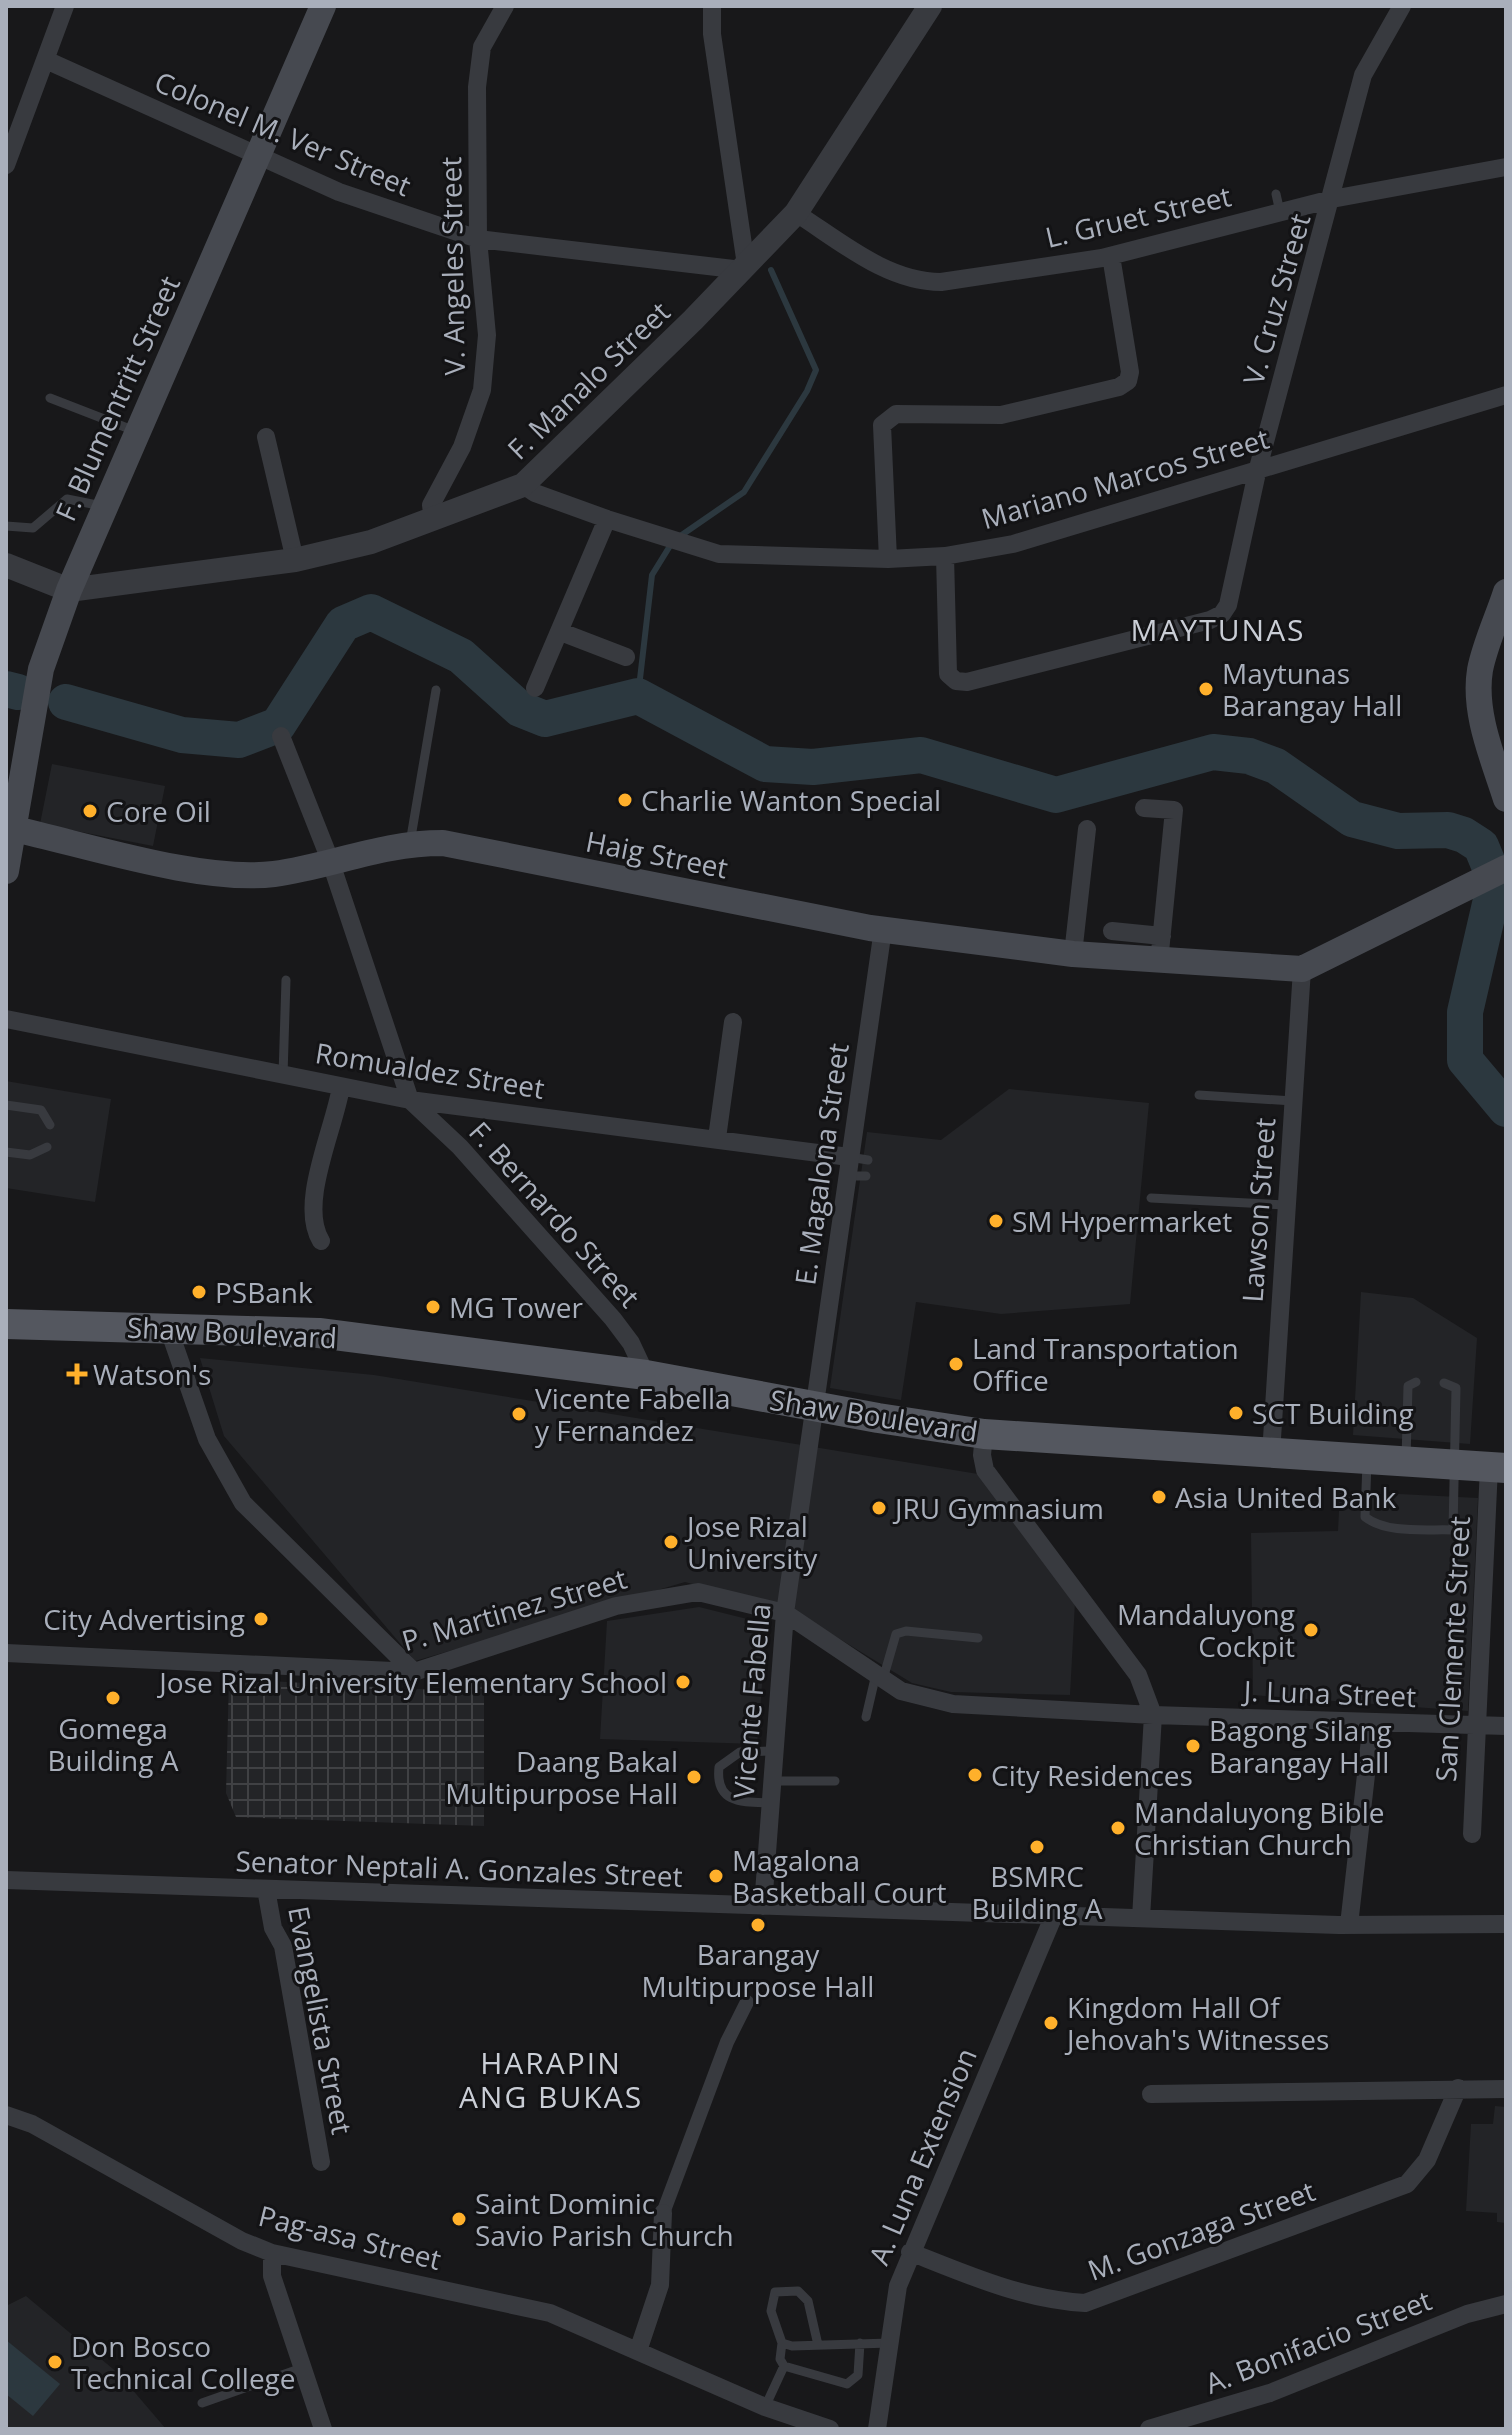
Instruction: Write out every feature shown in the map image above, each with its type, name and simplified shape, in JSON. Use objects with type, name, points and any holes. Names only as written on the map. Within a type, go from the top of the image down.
[{"type":"main road","name":"F. Blumentritt Street","points":[[6,871],[10,828],[41,669],[69,590],[323,6]]},
{"type":"main road","points":[[1506,592],[1480,668],[1478,694],[1506,799]]},
{"type":"main road","name":"Haig Street","points":[[10,828],[218,874],[274,874],[410,843],[443,843],[883,929],[1073,954],[1160,949],[1302,969]]},
{"type":"main road","points":[[1302,969],[1505,869]]},
{"type":"main road","name":"Shaw Boulevard","points":[[6,1324],[319,1333],[646,1375],[814,1407],[984,1434],[1498,1468]]},
{"type":"street","points":[[6,165],[65,6]]},
{"type":"street","name":"V. Angeles Street","points":[[433,520],[431,505],[462,447],[482,390],[487,335],[478,239],[477,87],[482,47],[505,6]]},
{"type":"street","points":[[712,6],[712,34],[744,268]]},
{"type":"street","name":"F. Manalo Street","points":[[6,565],[69,590],[295,560],[371,542],[523,485],[796,213],[930,6]]},
{"type":"street","name":"V. Cruz Street","points":[[945,556],[948,674],[956,681],[967,682],[1210,620],[1222,614],[1228,605],[1258,468],[1363,75],[1402,6]]},
{"type":"street","name":"Colonel M. Ver Street","points":[[46,60],[339,192],[478,239],[744,268]]},
{"type":"street","name":"L. Gruet Street","points":[[796,213],[889,271],[919,282],[941,282],[1111,256],[1278,203],[1332,199],[1506,167]]},
{"type":"street","points":[[888,559],[882,425],[888,418],[896,414],[1001,415],[1119,387],[1128,381],[1130,372],[1111,256]]},
{"type":"street","name":"Mariano Marcos Street","points":[[523,485],[535,493],[607,519],[719,554],[888,559],[945,556],[1013,544],[1506,395]]},
{"type":"street","points":[[266,437],[295,560]]},
{"type":"street","points":[[535,688],[607,519]]},
{"type":"street","points":[[561,632],[626,657]]},
{"type":"street","name":"F. Bernardo Street","points":[[281,736],[330,860],[410,1100],[460,1147],[613,1319],[631,1343],[646,1375]]},
{"type":"street","points":[[1112,931],[1160,949],[1174,810],[1144,808]]},
{"type":"street","points":[[1073,954],[1087,829]]},
{"type":"street","name":"E. Magalona Street","points":[[814,1407],[883,929]]},
{"type":"street","name":"Lawson Street","points":[[1271,1454],[1302,969]]},
{"type":"street","name":"Romualdez Street","points":[[6,1019],[410,1100],[849,1157]]},
{"type":"street","points":[[717,1138],[733,1022]]},
{"type":"street","points":[[321,1241],[312,1227],[314,1196],[341,1087]]},
{"type":"street","points":[[168,1327],[207,1439],[243,1503],[414,1672]]},
{"type":"street","name":"Vicente Fabella","points":[[763,1906],[785,1613],[814,1407]]},
{"type":"street","points":[[984,1434],[982,1455],[985,1470],[1138,1675],[1153,1715],[1141,1918],[1349,1925],[1506,1924]]},
{"type":"street","name":"San Clemente Street","points":[[1472,1834],[1477,1725],[1498,1468]]},
{"type":"street","name":"P. Martinez Street","points":[[6,1653],[414,1672],[616,1606],[698,1592],[785,1613],[901,1691],[953,1704],[1153,1715]]},
{"type":"street","name":"J. Luna Street","points":[[1153,1715],[1506,1726]]},
{"type":"street","points":[[1349,1925],[1372,1722]]},
{"type":"street","name":"Senator Neptali A. Gonzales Street","points":[[6,1880],[1141,1918]]},
{"type":"street","name":"Evangelista Street","points":[[266,1889],[273,1928],[283,1946],[321,2162]]},
{"type":"street","name":"A. Luna Extension","points":[[877,2429],[898,2286],[1054,1915]]},
{"type":"street","points":[[638,2351],[660,2285],[663,2213],[727,2042],[747,2002]]},
{"type":"street","name":"M. Gonzaga Street","points":[[910,2252],[1008,2291],[1053,2301],[1085,2303],[1407,2184],[1427,2160],[1458,2088]]},
{"type":"street","points":[[1151,2094],[1506,2089]]},
{"type":"street","name":"Pag-asa Street","points":[[6,2115],[32,2124],[242,2241],[272,2253],[550,2313],[765,2407],[830,2429]]},
{"type":"street","points":[[272,2253],[272,2276],[323,2429]]},
{"type":"street","name":"A. Bonifacio Street","points":[[1149,2429],[1197,2422],[1467,2314],[1506,2304]]},
{"type":"lane","points":[[50,398],[138,432]]},
{"type":"lane","points":[[6,526],[33,528],[67,499],[105,507]]},
{"type":"lane","points":[[410,843],[436,690]]},
{"type":"lane","points":[[283,1075],[286,980]]},
{"type":"lane","points":[[1199,1095],[1293,1101]]},
{"type":"lane","points":[[6,1105],[41,1110],[50,1125]]},
{"type":"lane","points":[[6,1152],[30,1155],[47,1147]]},
{"type":"lane","points":[[849,1157],[868,1160]]},
{"type":"lane","points":[[846,1176],[866,1176]]},
{"type":"lane","points":[[1151,1198],[1286,1205]]},
{"type":"lane","points":[[1406,1462],[1408,1386],[1416,1382]]},
{"type":"lane","points":[[1367,1460],[1365,1517],[1401,1529],[1453,1530],[1456,1388],[1444,1383]]},
{"type":"lane","points":[[866,1717],[896,1634],[906,1631],[978,1638]]},
{"type":"lane","points":[[771,1803],[734,1800],[723,1792],[717,1781],[719,1767],[740,1752],[775,1751]]},
{"type":"lane","points":[[772,1781],[835,1781]]},
{"type":"lane","points":[[818,2345],[808,2301],[798,2291],[775,2292],[771,2311],[782,2343],[780,2359],[784,2366],[847,2384],[858,2375],[860,2343]]},
{"type":"lane","points":[[782,2343],[890,2343]]},
{"type":"lane","points":[[765,2407],[784,2366]]},
{"type":"lane","points":[[202,2403],[302,2368]]},
{"type":"shaded area","points":[[52,764],[165,786],[153,846],[40,824]]},
{"type":"shaded area","points":[[6,1081],[111,1099],[95,1202],[6,1188]]},
{"type":"shaded area","name":"SM Hypermarket","points":[[1009,1089],[1149,1103],[1130,1304],[1001,1314],[916,1302],[901,1400],[830,1388],[867,1132],[941,1140]]},
{"type":"shaded area","points":[[1361,1292],[1413,1298],[1477,1338],[1470,1444],[1353,1435]]},
{"type":"shaded area","name":"Jose Rizal University","points":[[200,1358],[374,1375],[978,1474],[1075,1602],[1070,1695],[951,1692],[912,1683],[792,1610],[685,1582],[415,1661],[224,1436]]},
{"type":"shaded area","name":"Mandaluyong Cockpit","points":[[1340,1491],[1478,1498],[1468,1711],[1253,1695],[1251,1533],[1338,1531]]},
{"type":"shaded area","name":"Jose Rizal University Elementary School","points":[[699,1607],[767,1624],[757,1744],[600,1739],[607,1621]]},
{"type":"shaded area","points":[[484,1677],[484,1826],[236,1817],[226,1793],[229,1679],[436,1690]]},
{"type":"shaded area","points":[[1495,2106],[1506,2107],[1506,2223],[1497,2222],[1497,2213],[1466,2211],[1471,2124],[1493,2124]]},
{"type":"shaded area","name":"Don Bosco Technical College","points":[[26,2296],[119,2374],[166,2429],[6,2429],[6,2306]]},
{"type":"shaded area","points":[[6,2340],[60,2384],[33,2416],[6,2394]]},
{"type":"waterway","points":[[638,696],[652,575],[673,541],[744,492],[807,391],[816,370],[771,270]]},
{"type":"waterway","points":[[66,702],[182,735],[239,740],[278,725],[343,624],[371,612],[461,656],[520,709],[545,719],[638,696],[765,764],[813,767],[921,755],[1056,795],[1213,752],[1249,756],[1276,766],[1352,819],[1398,831],[1448,830],[1464,835],[1481,846],[1488,863]]},
{"type":"waterway","points":[[6,689],[18,692]]},
{"type":"waterway","points":[[45,697],[66,702]]},
{"type":"waterway","points":[[1492,877],[1493,891],[1465,1012],[1465,1060],[1506,1109]]},
{"type":"place","name":"Maytunas Barangay Hall","points":[[1206,689]]},
{"type":"place","name":"Charlie Wanton Special","points":[[625,800]]},
{"type":"place","name":"Core Oil","points":[[90,811]]},
{"type":"place","name":"SM Hypermarket","points":[[996,1221]]},
{"type":"place","name":"PSBank","points":[[199,1292]]},
{"type":"place","name":"MG Tower","points":[[433,1307]]},
{"type":"place","name":"Land Transportation Office","points":[[956,1364]]},
{"type":"place","name":"Watson's","points":[[77,1374]]},
{"type":"place","name":"SCT Building","points":[[1236,1413]]},
{"type":"place","name":"Vicente Fabella y Fernandez","points":[[519,1414]]},
{"type":"place","name":"Asia United Bank","points":[[1159,1497]]},
{"type":"place","name":"JRU Gymnasium","points":[[879,1508]]},
{"type":"place","name":"Jose Rizal University","points":[[671,1542]]},
{"type":"place","name":"City Advertising","points":[[261,1619]]},
{"type":"place","name":"Mandaluyong Cockpit","points":[[1311,1630]]},
{"type":"place","name":"Jose Rizal University Elementary School","points":[[683,1682]]},
{"type":"place","name":"Gomega Building A","points":[[113,1698]]},
{"type":"place","name":"Bagong Silang Barangay Hall","points":[[1193,1746]]},
{"type":"place","name":"City Residences","points":[[975,1775]]},
{"type":"place","name":"Daang Bakal Multipurpose Hall","points":[[694,1777]]},
{"type":"place","name":"Mandaluyong Bible Christian Church","points":[[1118,1828]]},
{"type":"place","name":"BSMRC Building A","points":[[1037,1847]]},
{"type":"place","name":"Magalona Basketball Court","points":[[716,1876]]},
{"type":"place","name":"Barangay Multipurpose Hall","points":[[758,1925]]},
{"type":"place","name":"Kingdom Hall Of Jehovah's Witnesses","points":[[1051,2023]]},
{"type":"place","name":"Saint Dominic Savio Parish Church","points":[[459,2219]]},
{"type":"place","name":"Don Bosco Technical College","points":[[55,2362]]},
{"type":"district","name":"MAYTUNAS","points":[[1218,629]]},
{"type":"district","name":"HARAPIN ANG BUKAS","points":[[551,2079]]}]
